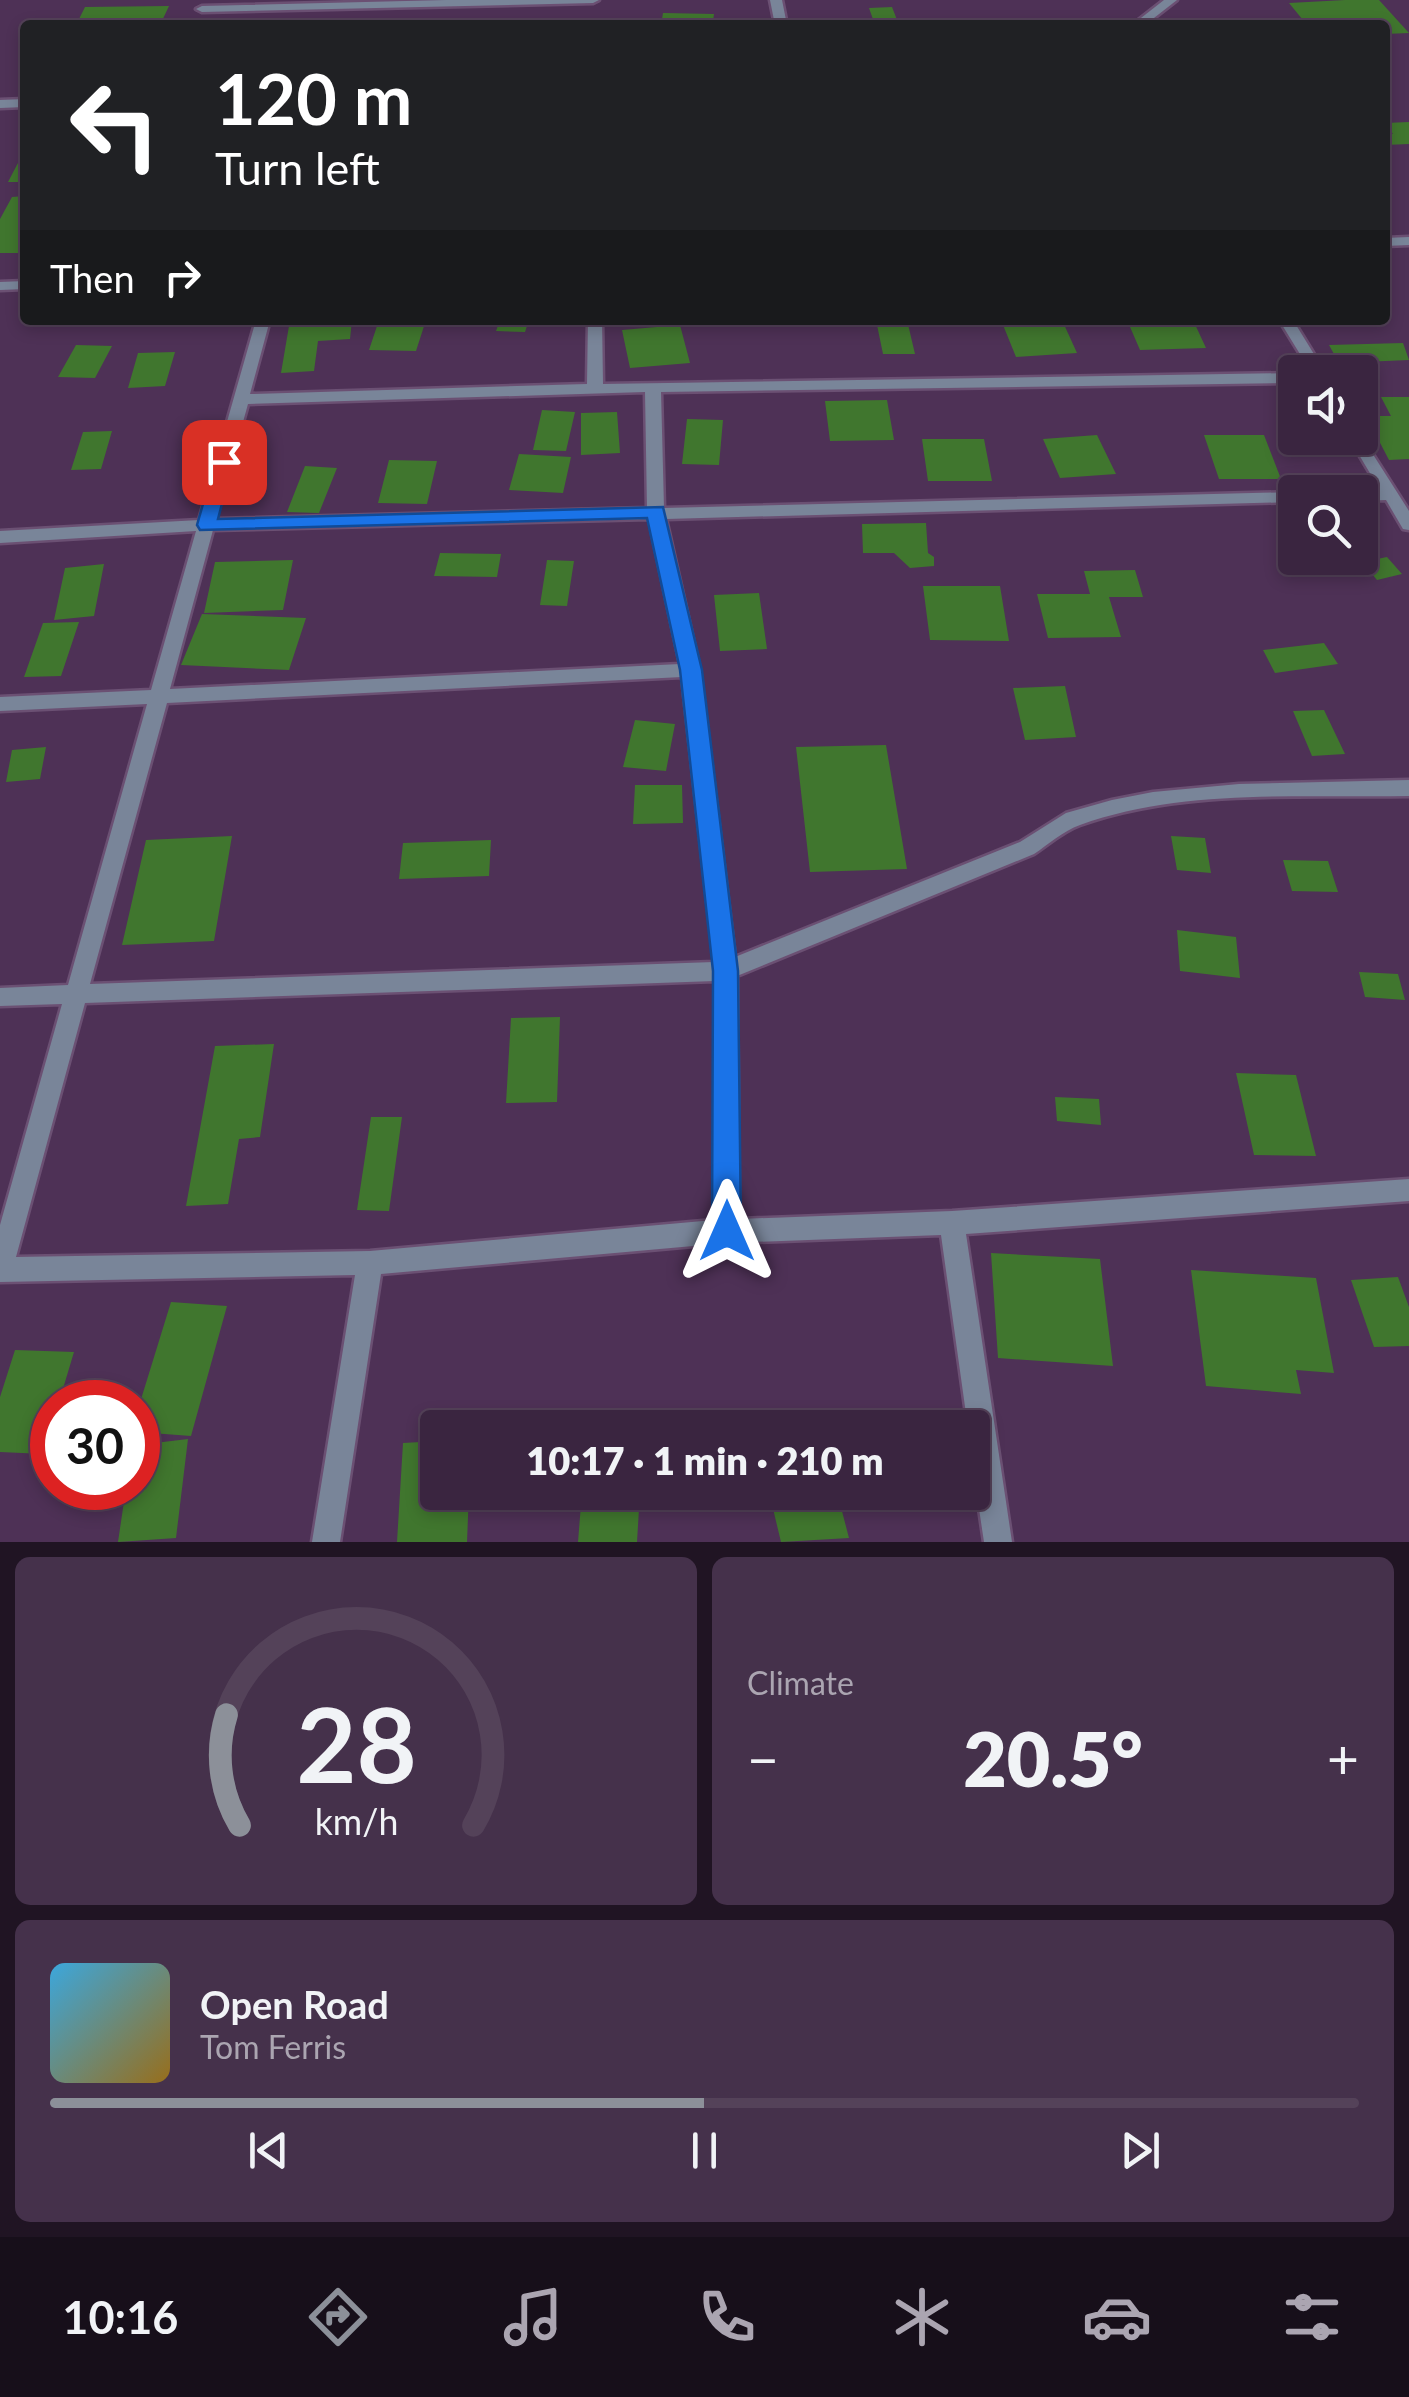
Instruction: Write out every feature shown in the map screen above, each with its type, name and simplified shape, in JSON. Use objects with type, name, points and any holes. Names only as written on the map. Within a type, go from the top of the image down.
[{"type":"street","points":[[203,4],[593,0]]},
{"type":"street","points":[[1145,20],[1171,0]]},
{"type":"street","points":[[263,325],[0,1270],[370,1262],[727,1231],[952,1223],[1409,1190]]},
{"type":"street","points":[[595,325],[595,388]]},
{"type":"street","points":[[1289,325],[1308,355]]},
{"type":"street","points":[[242,399],[653,386],[1278,378]]},
{"type":"street","points":[[653,386],[656,512],[691,670],[726,971],[727,1231]]},
{"type":"street","points":[[1367,455],[1409,525]]},
{"type":"street","points":[[1378,495],[1392,495]]},
{"type":"street","points":[[0,538],[206,525],[1278,497]]},
{"type":"street","points":[[0,704],[691,670]]},
{"type":"street","points":[[0,997],[726,971],[1028,848],[1068,820],[1126,805],[1236,794],[1409,788]]},
{"type":"street","points":[[952,1223],[998,1542]]},
{"type":"street","points":[[326,1542],[370,1262]]},
{"type":"building","points":[[1379,0],[1409,33],[1390,34],[1390,20],[1303,20],[1289,3]]},
{"type":"building","points":[[169,6],[162,20],[78,20],[85,7]]},
{"type":"building","points":[[892,7],[897,20],[873,20],[869,8]]},
{"type":"building","points":[[663,13],[714,14],[713,20],[662,20]]},
{"type":"building","points":[[1409,122],[1409,144],[1390,145],[1393,134],[1390,123]]},
{"type":"building","points":[[19,161],[20,161],[20,182],[8,182]]},
{"type":"building","points":[[20,196],[20,253],[0,253],[0,219],[12,197]]},
{"type":"building","points":[[289,325],[351,325],[350,339],[318,341],[314,371],[281,373]]},
{"type":"building","points":[[377,325],[424,325],[416,351],[369,350]]},
{"type":"building","points":[[498,325],[527,325],[525,332],[496,331]]},
{"type":"building","points":[[680,325],[690,363],[630,368],[622,330]]},
{"type":"building","points":[[877,325],[908,325],[915,354],[883,354]]},
{"type":"building","points":[[1003,325],[1064,325],[1077,353],[1016,357]]},
{"type":"building","points":[[1129,325],[1195,325],[1206,348],[1140,350]]},
{"type":"building","points":[[1403,343],[1409,360],[1378,361],[1378,355],[1335,355],[1329,345]]},
{"type":"building","points":[[76,345],[112,346],[95,378],[58,377]]},
{"type":"building","points":[[175,352],[165,386],[128,388],[138,353]]},
{"type":"building","points":[[1381,397],[1409,397],[1409,459],[1389,460],[1378,439],[1378,416],[1391,416]]},
{"type":"building","points":[[887,400],[894,440],[830,441],[825,401]]},
{"type":"building","points":[[542,410],[575,412],[566,451],[533,450]]},
{"type":"building","points":[[617,412],[620,453],[581,455],[581,413]]},
{"type":"building","points":[[687,419],[723,420],[719,465],[682,464]]},
{"type":"building","points":[[112,431],[101,469],[71,470],[83,432]]},
{"type":"building","points":[[1097,435],[1116,474],[1060,478],[1043,439]]},
{"type":"building","points":[[1204,435],[1264,435],[1278,479],[1219,479]]},
{"type":"building","points":[[922,439],[984,439],[992,481],[928,481]]},
{"type":"building","points":[[519,454],[571,457],[563,493],[509,490]]},
{"type":"building","points":[[389,460],[437,461],[427,504],[378,503]]},
{"type":"building","points":[[305,466],[337,468],[319,513],[287,512]]},
{"type":"building","points":[[926,523],[928,553],[934,557],[934,566],[910,568],[894,553],[863,553],[862,524]]},
{"type":"building","points":[[440,553],[501,554],[497,577],[434,576]]},
{"type":"building","points":[[1387,557],[1402,574],[1377,580],[1373,575],[1378,575],[1378,559]]},
{"type":"building","points":[[293,560],[283,610],[204,613],[215,562]]},
{"type":"building","points":[[547,560],[574,561],[567,606],[540,605]]},
{"type":"building","points":[[104,564],[94,616],[54,620],[65,568]]},
{"type":"building","points":[[1135,570],[1143,597],[1109,597],[1121,637],[1048,638],[1037,594],[1090,594],[1084,571]]},
{"type":"building","points":[[923,586],[1000,586],[1009,641],[930,640]]},
{"type":"building","points":[[759,593],[767,649],[720,651],[714,595]]},
{"type":"building","points":[[202,614],[306,618],[289,670],[181,665]]},
{"type":"building","points":[[79,622],[61,676],[24,677],[43,623]]},
{"type":"building","points":[[1324,643],[1338,664],[1275,673],[1263,650]]},
{"type":"building","points":[[1065,686],[1076,737],[1025,740],[1013,688]]},
{"type":"building","points":[[1324,710],[1345,754],[1312,756],[1293,711]]},
{"type":"building","points":[[635,720],[675,724],[666,771],[623,767]]},
{"type":"building","points":[[886,745],[907,869],[810,872],[796,747]]},
{"type":"building","points":[[46,747],[40,779],[6,782],[12,750]]},
{"type":"building","points":[[635,785],[682,785],[683,823],[633,824]]},
{"type":"building","points":[[232,836],[214,941],[122,945],[146,840]]},
{"type":"building","points":[[1171,836],[1205,838],[1211,873],[1177,870]]},
{"type":"building","points":[[491,840],[489,876],[399,879],[403,843]]},
{"type":"building","points":[[1283,860],[1328,861],[1338,892],[1292,891]]},
{"type":"building","points":[[1177,930],[1236,937],[1240,978],[1180,971]]},
{"type":"building","points":[[1359,972],[1398,974],[1405,1000],[1365,997]]},
{"type":"building","points":[[560,1017],[557,1102],[506,1103],[511,1018]]},
{"type":"building","points":[[274,1044],[260,1137],[239,1139],[228,1204],[186,1206],[215,1046]]},
{"type":"building","points":[[1236,1073],[1296,1075],[1316,1156],[1254,1155]]},
{"type":"building","points":[[1055,1097],[1099,1099],[1101,1125],[1057,1121]]},
{"type":"building","points":[[371,1117],[402,1117],[389,1211],[357,1210]]},
{"type":"building","points":[[991,1253],[1100,1259],[1113,1366],[998,1358]]},
{"type":"building","points":[[1191,1270],[1316,1278],[1334,1373],[1296,1370],[1301,1394],[1206,1386]]},
{"type":"building","points":[[1398,1277],[1409,1307],[1409,1346],[1374,1347],[1351,1280]]},
{"type":"building","points":[[171,1302],[227,1306],[191,1436],[160,1434],[160,1380],[147,1380]]},
{"type":"building","points":[[15,1350],[74,1352],[66,1380],[30,1380],[30,1453],[0,1452],[0,1397]]},
{"type":"building","points":[[188,1439],[176,1538],[118,1542],[123,1510],[160,1510],[160,1442]]},
{"type":"building","points":[[420,1442],[420,1510],[468,1510],[467,1542],[397,1542],[403,1443]]},
{"type":"building","points":[[581,1510],[639,1510],[637,1542],[578,1542]]},
{"type":"building","points":[[773,1510],[842,1510],[849,1538],[781,1542]]},
{"type":"route","points":[[224,462],[206,525],[656,512],[691,670],[726,971],[727,1231]]}]
